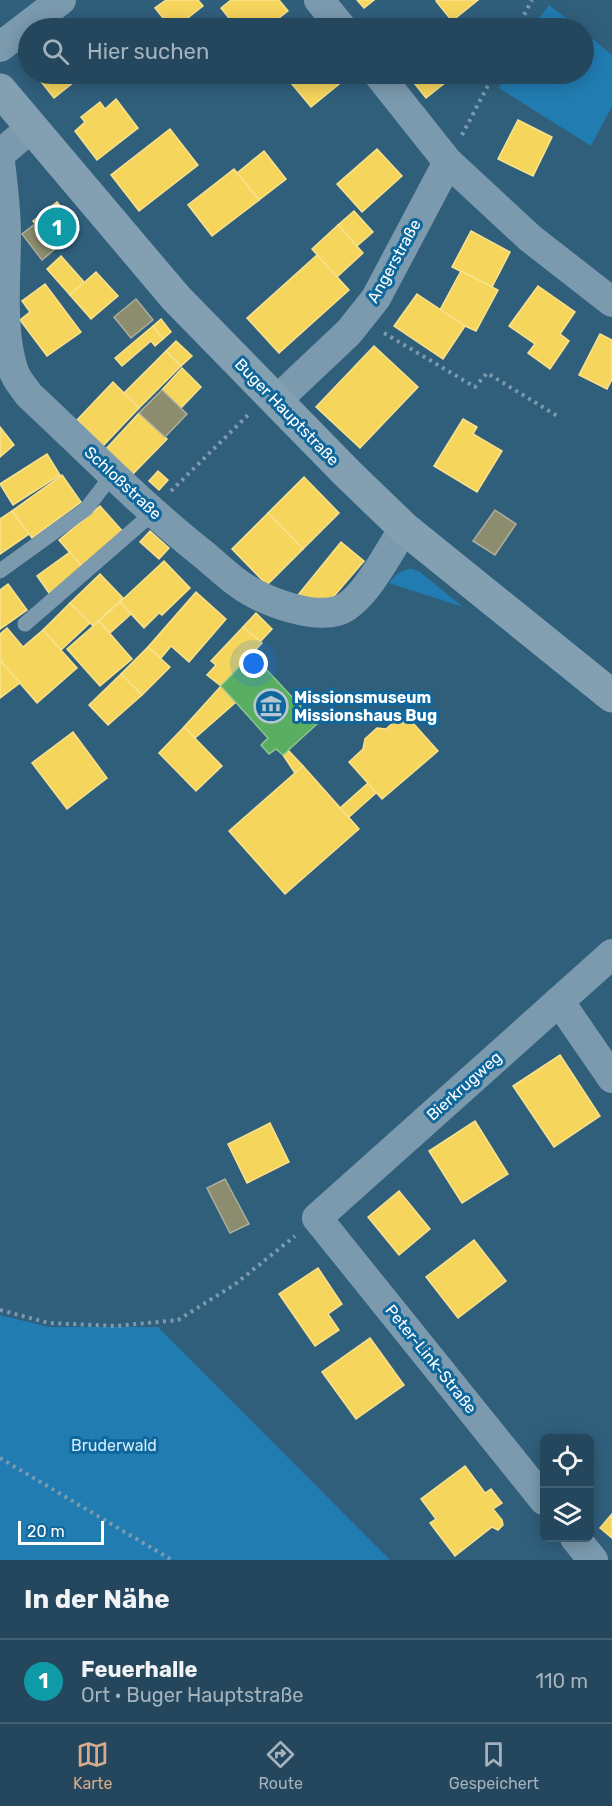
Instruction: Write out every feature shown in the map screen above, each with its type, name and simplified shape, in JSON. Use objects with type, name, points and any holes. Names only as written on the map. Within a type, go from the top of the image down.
[{"type":"street","points":[[38,18],[61,0]]},
{"type":"street","points":[[319,0],[334,18]]},
{"type":"street","points":[[0,47],[18,33]]},
{"type":"street","points":[[386,84],[448,162],[530,238],[612,302]]},
{"type":"street","name":"Buger Hauptstraße","points":[[0,90],[176,298],[404,528],[612,696]]},
{"type":"street","points":[[0,154],[31,128]]},
{"type":"street","name":"Schloßstraße","points":[[0,162],[5,225],[4,304],[8,347],[14,373],[29,395],[153,511],[248,590],[283,606],[317,613],[338,611],[362,594],[404,528]]},
{"type":"street","name":"Angerstraße","points":[[273,398],[349,332],[376,298],[448,162]]},
{"type":"street","name":"Bierkrugweg","points":[[317,1218],[612,954]]},
{"type":"street","points":[[560,1001],[612,1078]]},
{"type":"street","name":"Peter-Link-Straße","points":[[317,1218],[540,1495]]},
{"type":"street","points":[[578,1542],[593,1560]]},
{"type":"lane","points":[[0,571],[86,509],[113,474]]},
{"type":"lane","points":[[25,624],[153,511]]},
{"type":"path","points":[[522,18],[532,0]]},
{"type":"path","points":[[448,162],[489,84]]},
{"type":"path","points":[[360,318],[475,387],[487,374],[560,417]]},
{"type":"path","points":[[153,511],[273,398]]},
{"type":"path","points":[[0,1310],[49,1323],[116,1326],[178,1320],[234,1285],[317,1218]]},
{"type":"path","points":[[0,1458],[172,1560]]},
{"type":"green space","points":[[549,5],[566,18],[539,18]]},
{"type":"green space","points":[[594,40],[612,55],[612,106],[591,146],[499,88],[501,84],[594,84]]},
{"type":"green space","points":[[412,569],[420,572],[463,607],[389,583],[399,573]]},
{"type":"green space","name":"Bruderwald","points":[[0,1315],[49,1327],[158,1327],[390,1560],[0,1560]]},
{"type":"building: Wohnen","points":[[166,0],[198,0],[203,6],[188,18],[163,18],[155,8]]},
{"type":"building: Wohnen","points":[[231,0],[279,0],[288,11],[279,18],[229,18],[221,8]]},
{"type":"building: Wohnen","points":[[357,0],[374,0],[364,8]]},
{"type":"building: Wohnen","points":[[478,0],[456,18],[450,18],[436,1]]},
{"type":"building: Wohnen","points":[[43,84],[72,84],[54,98]]},
{"type":"building: Wohnen","points":[[292,84],[339,84],[311,107]]},
{"type":"building: Wohnen","points":[[415,84],[444,84],[426,98]]},
{"type":"building: Wohnen","points":[[116,99],[138,128],[97,160],[75,131],[85,122],[81,117],[100,102],[105,109]]},
{"type":"building: Wohnen","points":[[518,120],[552,137],[533,176],[498,159]]},
{"type":"building: Wohnen","points":[[170,129],[198,165],[139,211],[111,175]]},
{"type":"building: Wohnen","points":[[377,149],[402,176],[362,212],[337,184]]},
{"type":"building: Wohnen","points":[[264,151],[286,179],[259,200],[237,173]]},
{"type":"building: Wohnen","points":[[234,169],[259,200],[212,236],[188,205]]},
{"type":"building: Wohnen","points":[[57,202],[79,230],[55,249],[33,221]]},
{"type":"building: Wohnen","points":[[354,211],[373,232],[357,246],[338,225]]},
{"type":"building: Wohnen","points":[[338,225],[363,253],[337,277],[312,249]]},
{"type":"building: Wohnen","points":[[471,231],[510,252],[492,287],[452,267]]},
{"type":"building: Wohnen","points":[[317,255],[349,290],[279,353],[247,318]]},
{"type":"building: Wohnen","points":[[61,256],[84,282],[70,295],[47,269]]},
{"type":"building: Wohnen","points":[[461,271],[498,290],[476,331],[440,310]]},
{"type":"building: Wohnen","points":[[96,272],[118,296],[91,319],[70,295]]},
{"type":"building: Wohnen","points":[[45,284],[81,332],[47,356],[20,320],[30,312],[22,301]]},
{"type":"building: Wohnen","points":[[538,286],[575,312],[560,334],[569,341],[550,369],[528,353],[535,344],[509,326]]},
{"type":"building: Wohnen","points":[[417,294],[465,326],[443,359],[394,326]]},
{"type":"building: Wohnen","points":[[161,319],[171,332],[163,339],[153,326]]},
{"type":"building: Wohnen","points":[[153,326],[163,339],[155,346],[151,341],[122,366],[115,358]]},
{"type":"building: Wohnen","points":[[600,334],[612,340],[612,379],[607,389],[579,375]]},
{"type":"building: Wohnen","points":[[176,341],[192,356],[181,366],[166,351]]},
{"type":"building: Wohnen","points":[[374,346],[418,387],[360,448],[316,407]]},
{"type":"building: Wohnen","points":[[166,351],[181,366],[139,408],[124,393]]},
{"type":"building: Wohnen","points":[[182,368],[201,387],[181,408],[162,390]]},
{"type":"building: Wohnen","points":[[113,382],[139,408],[103,446],[77,420]]},
{"type":"building: Wohnen","points":[[139,413],[167,439],[132,475],[105,450]]},
{"type":"building: Wohnen","points":[[463,419],[477,427],[473,434],[502,451],[477,492],[434,466]]},
{"type":"building: Wohnen","points":[[0,427],[14,445],[0,457]]},
{"type":"building: Wohnen","points":[[47,454],[60,475],[13,505],[0,484]]},
{"type":"building: Wohnen","points":[[158,471],[168,480],[159,490],[149,481]]},
{"type":"building: Wohnen","points":[[62,475],[81,502],[32,538],[12,511]]},
{"type":"building: Wohnen","points":[[304,477],[339,513],[303,549],[268,513]]},
{"type":"building: Wohnen","points":[[100,506],[124,533],[83,568],[59,540]]},
{"type":"building: Wohnen","points":[[12,511],[29,534],[0,554],[0,519]]},
{"type":"building: Wohnen","points":[[268,513],[303,549],[267,585],[232,549]]},
{"type":"building: Wohnen","points":[[150,531],[169,548],[159,559],[140,542]]},
{"type":"building: Wohnen","points":[[341,542],[364,561],[329,602],[298,595]]},
{"type":"building: Wohnen","points":[[70,552],[83,568],[49,593],[37,576]]},
{"type":"building: Wohnen","points":[[164,561],[190,588],[162,615],[159,613],[144,628],[120,602]]},
{"type":"building: Wohnen","points":[[100,574],[123,598],[93,626],[70,603]]},
{"type":"building: Wohnen","points":[[8,584],[27,610],[0,629],[0,590]]},
{"type":"building: Wohnen","points":[[196,592],[226,619],[189,662],[171,646],[161,658],[148,647]]},
{"type":"building: Wohnen","points":[[120,602],[131,614],[110,633],[99,621]]},
{"type":"building: Wohnen","points":[[70,603],[90,623],[61,650],[43,630]]},
{"type":"building: Wohnen","points":[[256,613],[272,629],[260,642],[243,627]]},
{"type":"building: Wohnen","points":[[99,621],[132,659],[100,686],[67,649]]},
{"type":"building: Wohnen","points":[[243,627],[262,643],[221,686],[207,675],[216,665],[211,661]]},
{"type":"building: Wohnen","points":[[7,628],[23,647],[43,630],[77,668],[37,703],[0,660],[0,634]]},
{"type":"building: Wohnen","points":[[148,647],[170,667],[142,695],[121,674]]},
{"type":"building: Wohnen","points":[[0,660],[20,683],[0,698]]},
{"type":"building: Wohnen","points":[[121,674],[142,695],[108,725],[89,705]]},
{"type":"building: Wohnen","points":[[221,686],[236,702],[195,738],[184,727]]},
{"type":"building: Wohnen","points":[[404,713],[438,751],[382,799],[349,762],[363,749],[365,739],[377,728],[386,729]]},
{"type":"building: Wohnen","points":[[184,727],[222,766],[196,791],[159,753]]},
{"type":"building: Wohnen","points":[[73,732],[107,778],[67,809],[32,763]]},
{"type":"building: Wohnen","points":[[288,750],[303,766],[295,773],[283,755]]},
{"type":"building: Wohnen","points":[[303,766],[359,829],[285,894],[229,831]]},
{"type":"building: Wohnen","points":[[368,783],[376,793],[349,817],[340,808]]},
{"type":"building: Wohnen","points":[[560,1055],[600,1116],[554,1147],[513,1086]]},
{"type":"building: Wohnen","points":[[475,1121],[508,1174],[462,1203],[429,1151]]},
{"type":"building: Wohnen","points":[[270,1123],[289,1162],[247,1183],[228,1144]]},
{"type":"building: Wohnen","points":[[399,1191],[430,1229],[399,1255],[368,1217]]},
{"type":"building: Wohnen","points":[[474,1240],[506,1281],[458,1318],[426,1277]]},
{"type":"building: Wohnen","points":[[318,1268],[342,1304],[328,1314],[339,1330],[315,1346],[279,1294]]},
{"type":"building: Wohnen","points":[[370,1338],[404,1385],[356,1419],[322,1372]]},
{"type":"building: Wohnen","points":[[465,1466],[485,1493],[491,1489],[502,1503],[493,1509],[502,1520],[503,1525],[498,1530],[492,1527],[455,1556],[430,1523],[436,1519],[421,1499]]},
{"type":"building: Wohnen","points":[[612,1514],[612,1538],[600,1528]]},
{"type":"building: Öffentlich","points":[[252,654],[317,724],[283,755],[276,749],[269,754],[261,745],[268,738],[221,686]]},
{"type":"building: Industrie","points":[[35,224],[55,249],[42,260],[22,234]]},
{"type":"building: Industrie","points":[[136,299],[153,320],[131,338],[114,317]]},
{"type":"building: Industrie","points":[[162,390],[187,414],[165,437],[139,413]]},
{"type":"building: Industrie","points":[[495,510],[516,524],[495,555],[473,541]]},
{"type":"building: Industrie","points":[[225,1179],[249,1224],[230,1233],[207,1188]]},
{"type":"place","name":"Feuerhalle","points":[[57,227]]},
{"type":"place","name":"Missionsmuseum Missionshaus Bug","points":[[271,706]]}]
